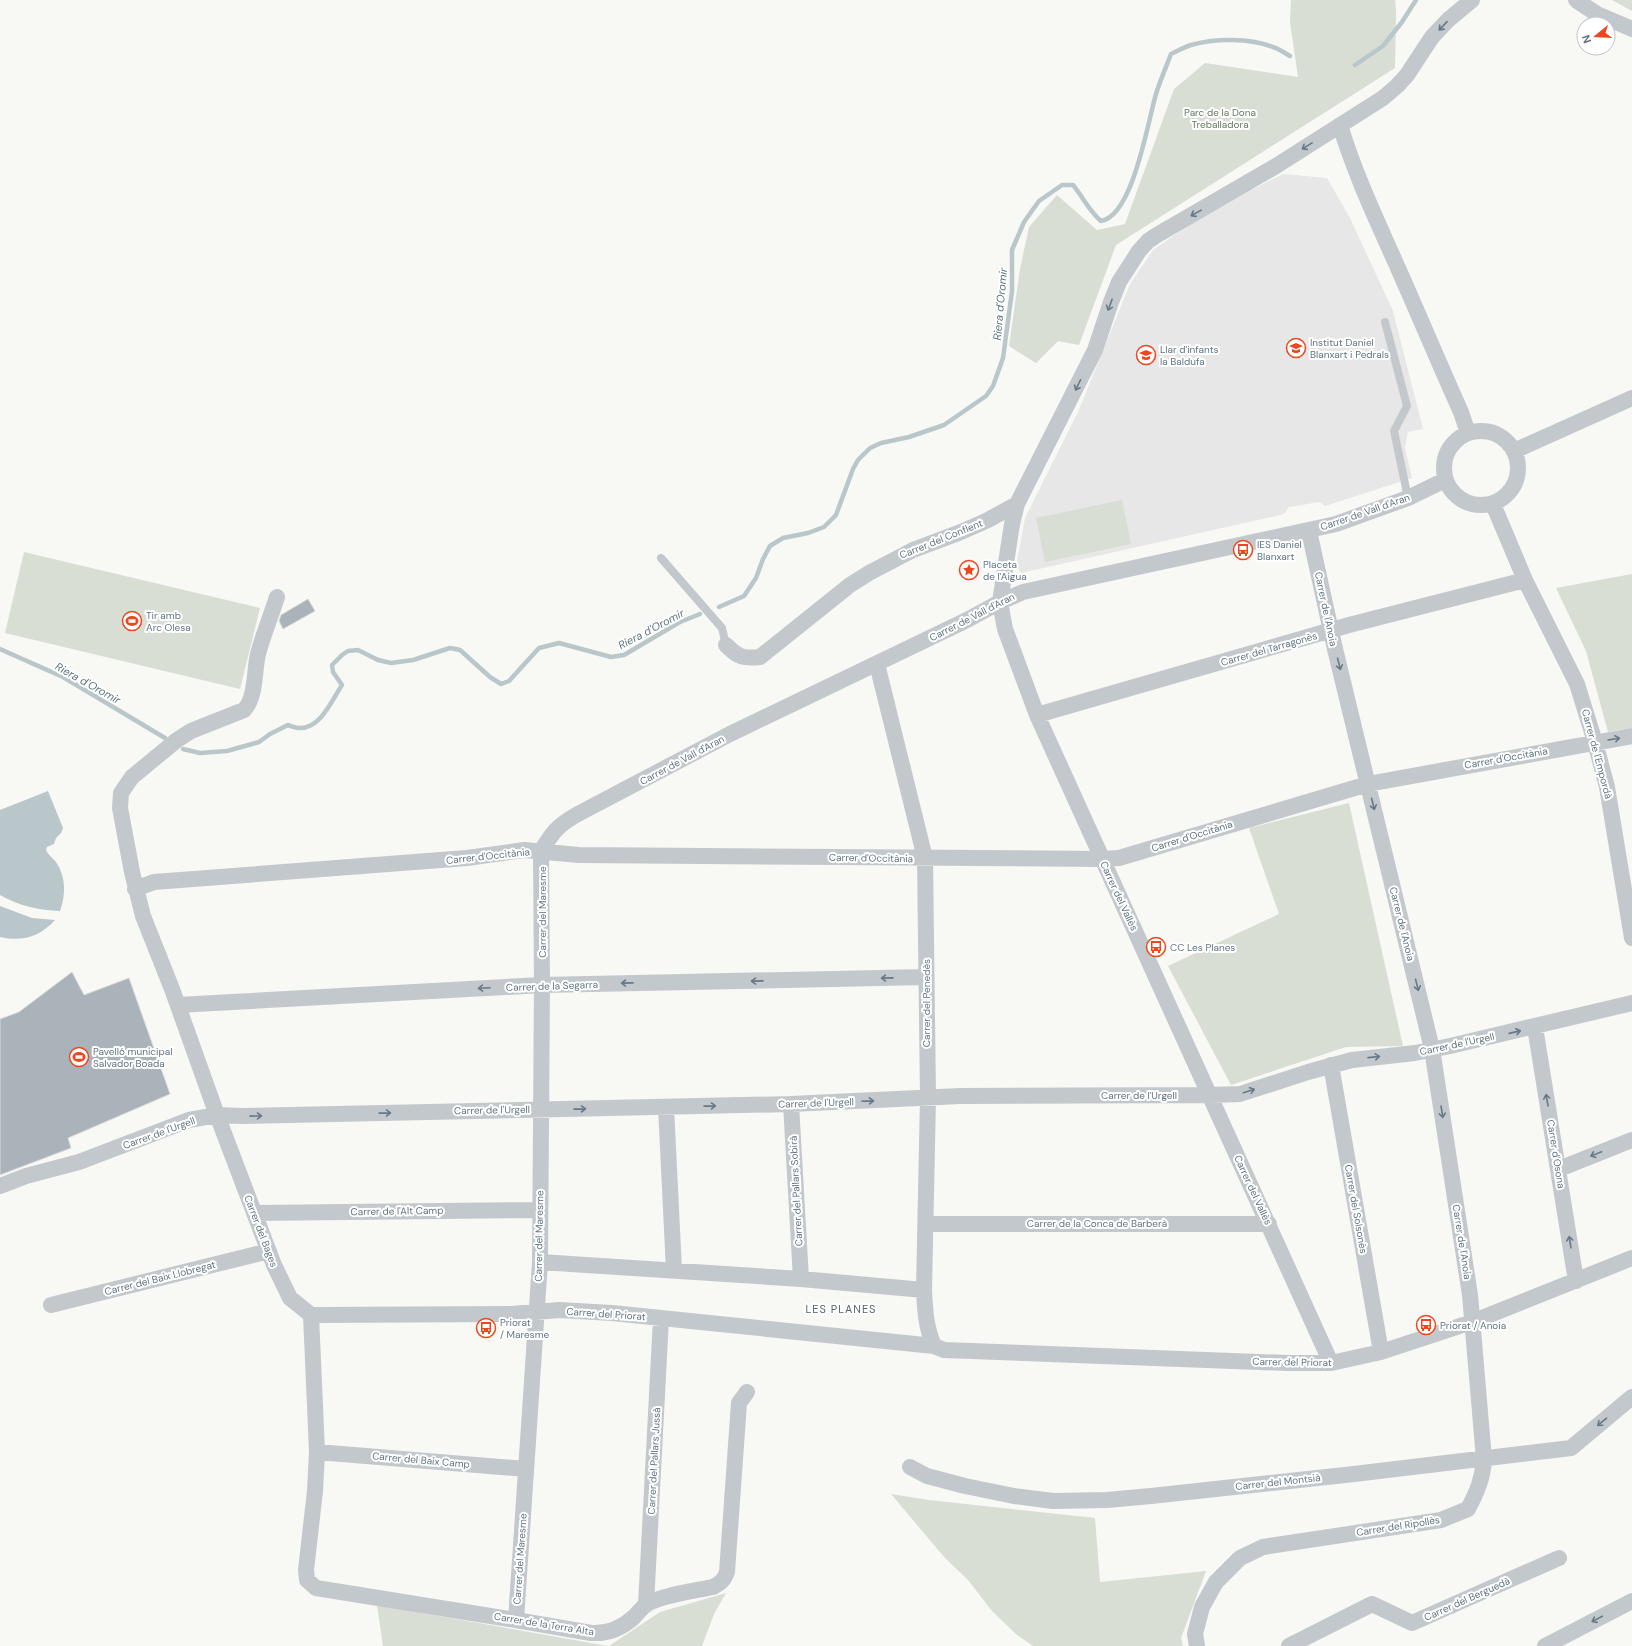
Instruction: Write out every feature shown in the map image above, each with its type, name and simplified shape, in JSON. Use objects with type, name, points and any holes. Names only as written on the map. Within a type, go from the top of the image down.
[{"type":"street","points":[[1017,504],[1094,350],[1119,282],[1128,267],[1148,241],[1276,166],[1383,98],[1407,75],[1432,37],[1448,20],[1472,0]]},
{"type":"street","points":[[1576,0],[1597,14],[1632,29]]},
{"type":"street","points":[[1340,125],[1357,176],[1375,220],[1408,290],[1461,412],[1468,433]]},
{"type":"street","points":[[1514,450],[1632,398]]},
{"type":"street","points":[[1481,431],[1491,432],[1500,436],[1514,450],[1518,461],[1517,478],[1513,488],[1506,497],[1493,504],[1482,506],[1466,503],[1457,498],[1451,492],[1444,473],[1446,455],[1458,438],[1468,433],[1481,431]]},
{"type":"street","name":"Carrer de Vall d'Aran","points":[[541,851],[553,832],[561,824],[576,815],[730,734],[1023,592],[1336,524],[1408,498],[1446,480]]},
{"type":"street","name":"Carrer del Vallès","points":[[1017,504],[1009,540],[1000,602],[1005,629],[1037,715],[1331,1363]]},
{"type":"street","name":"Carrer del Conflent","points":[[726,645],[738,656],[749,658],[760,657],[850,585],[869,573],[912,550],[981,523],[1017,504]]},
{"type":"street","name":"Carrer de l'Empordà","points":[[1493,504],[1525,580],[1577,684],[1596,742],[1607,787],[1632,938]]},
{"type":"street","name":"Carrer de l'Anoia","points":[[1309,531],[1432,1049],[1470,1295],[1472,1322]]},
{"type":"street","name":"Carrer del Tarragonès","points":[[1037,715],[1332,631],[1525,580]]},
{"type":"street","name":"Carrer del Bages","points":[[277,598],[259,653],[255,669],[252,696],[249,705],[237,713],[183,735],[132,777],[122,793],[120,800],[121,816],[143,916],[178,1005],[216,1115],[269,1251],[290,1298],[311,1315]]},
{"type":"street","name":"Carrer del Penedès","points":[[877,664],[925,858],[928,1097],[924,1290],[926,1318],[934,1346]]},
{"type":"street","name":"Carrer d'Occitània","points":[[136,888],[154,882],[467,858],[524,850],[579,855],[1102,859],[1125,856],[1368,784],[1632,736]]},
{"type":"street","name":"Carrer del Maresme","points":[[516,1620],[540,1262],[542,985],[541,851]]},
{"type":"street","name":"Carrer de la Segarra","points":[[178,1005],[542,985],[926,977]]},
{"type":"street","name":"Carrer de l'Urgell","points":[[0,1186],[26,1176],[79,1162],[189,1120],[216,1115],[242,1116],[791,1104],[928,1097],[1240,1094],[1352,1060],[1415,1053],[1535,1027],[1632,1003]]},
{"type":"street","name":"Carrer d'Osona","points":[[1535,1027],[1576,1281]]},
{"type":"street","name":"Carrer del Solsonès","points":[[1331,1066],[1381,1352]]},
{"type":"street","name":"Carrer del Pallars Sobirà","points":[[791,1104],[800,1279]]},
{"type":"street","points":[[666,1107],[674,1270]]},
{"type":"street","points":[[1559,1170],[1632,1140]]},
{"type":"street","name":"Carrer de l'Alt Camp","points":[[254,1213],[540,1210]]},
{"type":"street","name":"Carrer de la Conca de Barberà","points":[[926,1224],[1269,1224]]},
{"type":"street","name":"Carrer del Baix Llobregat","points":[[51,1305],[269,1251]]},
{"type":"street","name":"Carrer del Priorat","points":[[311,1315],[512,1314],[558,1310],[758,1327],[934,1346],[944,1350],[1288,1363],[1331,1363],[1381,1352],[1472,1322],[1632,1258]]},
{"type":"street","points":[[540,1262],[800,1279],[924,1290]]},
{"type":"street","points":[[311,1315],[317,1452]]},
{"type":"street","name":"Carrer del Pallars Jussà","points":[[646,1605],[661,1318]]},
{"type":"street","name":"Carrer del Ripollès","points":[[1197,1646],[1195,1634],[1202,1607],[1216,1582],[1240,1558],[1263,1547],[1441,1520],[1468,1509],[1480,1484],[1484,1459],[1472,1322]]},
{"type":"street","name":"Carrer de la Terra Alta","points":[[317,1452],[315,1492],[306,1570],[307,1580],[316,1588],[602,1634],[622,1626],[632,1619],[646,1605],[655,1601],[720,1584],[724,1579],[727,1572],[739,1403],[747,1392]]},
{"type":"street","name":"Carrer del Montsià","points":[[910,1467],[927,1476],[1000,1493],[1053,1501],[1077,1501],[1151,1496],[1571,1448],[1632,1397]]},
{"type":"street","name":"Carrer del Baix Camp","points":[[317,1452],[526,1469]]},
{"type":"street","name":"Carrer del Berguedà","points":[[1289,1646],[1372,1604],[1412,1623],[1560,1558]]},
{"type":"street","points":[[1545,1646],[1632,1600]]},
{"type":"lane","points":[[1385,322],[1407,406],[1394,431],[1408,498]]},
{"type":"lane","points":[[661,558],[722,628],[726,645]]},
{"type":"shaded area","name":"Institut Daniel Blanxart i Pedrals","points":[[1283,174],[1327,178],[1350,218],[1393,311],[1423,429],[1408,432],[1405,448],[1412,478],[1325,506],[1320,502],[1289,507],[1284,514],[1021,573],[1016,567],[1025,518],[1078,412],[1130,284],[1153,250],[1211,210]]},
{"type":"shaded area","points":[[48,791],[63,828],[54,844],[47,847],[46,850],[56,862],[62,874],[64,892],[60,911],[29,907],[0,895],[0,810]]},
{"type":"shaded area","points":[[0,906],[32,918],[55,920],[43,931],[30,937],[16,939],[0,937]]},
{"type":"green space","name":"Parc de la Dona Treballadora","points":[[1291,0],[1395,0],[1395,68],[1116,245],[1079,345],[1058,341],[1036,363],[1009,346],[1020,269],[1029,227],[1057,195],[1097,230],[1125,224],[1174,89],[1205,63],[1298,77],[1290,22]]},
{"type":"green space","points":[[1612,0],[1632,0],[1632,11]]},
{"type":"green space","points":[[1122,500],[1131,544],[1045,562],[1036,518]]},
{"type":"green space","name":"Tir amb Arc Olesa","points":[[24,552],[260,608],[240,689],[5,633]]},
{"type":"green space","points":[[1632,574],[1632,728],[1608,732],[1586,651],[1556,588]]},
{"type":"green space","points":[[1349,803],[1403,1046],[1346,1047],[1231,1085],[1168,966],[1279,914],[1249,828]]},
{"type":"green space","points":[[891,1494],[929,1500],[1095,1518],[1100,1582],[1206,1571],[1181,1638],[1183,1646],[1033,1646],[1016,1634],[992,1611],[968,1580],[945,1558]]},
{"type":"green space","points":[[726,1593],[714,1614],[702,1646],[609,1646],[660,1612]]},
{"type":"green space","points":[[377,1605],[608,1646],[383,1646]]},
{"type":"building","points":[[308,599],[315,611],[283,629],[279,621],[281,615]]},
{"type":"building","name":"Pavelló municipal Salvador Boada","points":[[72,972],[84,995],[129,978],[170,1094],[68,1138],[71,1148],[0,1175],[0,1019],[19,1012]]},
{"type":"waterway","name":"Riera d'Oromir","points":[[1355,65],[1383,46],[1402,22],[1416,0]]},
{"type":"waterway","name":"Riera d'Oromir","points":[[719,607],[744,596],[756,578],[763,559],[770,546],[783,538],[808,533],[824,527],[836,515],[853,469],[858,460],[870,448],[881,443],[909,437],[944,425],[986,396],[993,386],[1003,358],[1012,291],[1012,250],[1024,222],[1039,201],[1062,185],[1073,185],[1093,213],[1101,221],[1112,215],[1122,203],[1138,166],[1156,94],[1171,54],[1188,46],[1200,43],[1232,40],[1264,44],[1290,56]]},
{"type":"waterway","name":"Riera d'Oromir","points":[[183,749],[200,753],[227,751],[259,742],[270,734],[288,725],[300,728],[307,727],[314,723],[325,712],[342,685],[333,672],[332,665],[348,651],[358,650],[378,660],[391,663],[413,660],[450,648],[460,650],[490,677],[501,684],[509,681],[539,648],[559,643],[611,657],[624,655],[680,622],[700,614]]},
{"type":"waterway","name":"Riera d'Oromir","points":[[0,649],[63,677],[165,738]]},
{"type":"place","name":"Institut Daniel Blanxart i Pedrals","points":[[1296,348]]},
{"type":"place","name":"Llar d'infants la Baldufa","points":[[1146,355]]},
{"type":"place","name":"IES Daniel Blanxart","points":[[1243,550]]},
{"type":"place","name":"Placeta de l'Aigua","points":[[969,570]]},
{"type":"place","name":"Tir amb Arc Olesa","points":[[132,621]]},
{"type":"place","name":"CC Les Planes","points":[[1156,947]]},
{"type":"place","name":"Pavelló municipal Salvador Boada","points":[[79,1057]]},
{"type":"place","name":"Priorat / Anoia","points":[[1426,1325]]},
{"type":"place","name":"Priorat / Maresme","points":[[486,1328]]},
{"type":"district","name":"LES PLANES","points":[[841,1309]]}]
